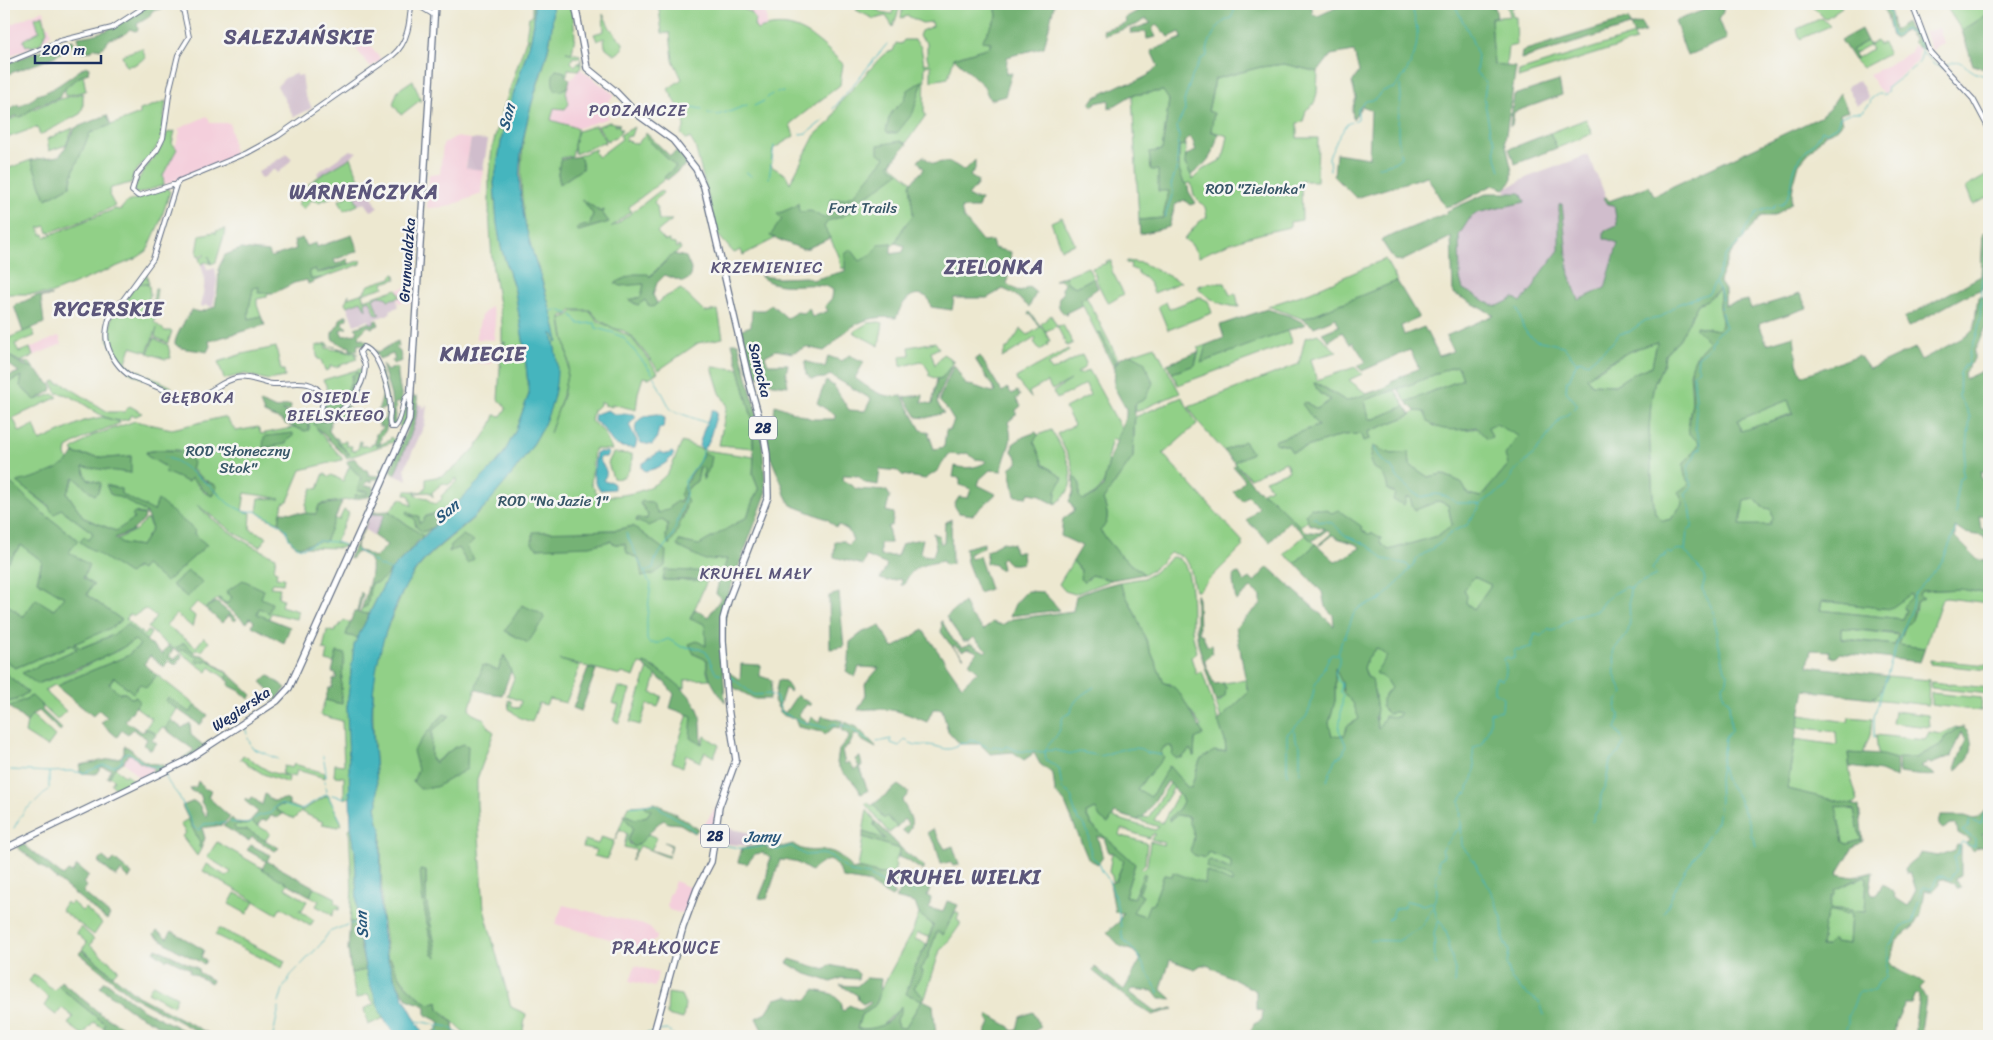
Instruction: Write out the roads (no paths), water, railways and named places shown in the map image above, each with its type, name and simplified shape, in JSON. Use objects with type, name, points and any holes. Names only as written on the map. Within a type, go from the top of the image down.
[{"type":"main road","name":"Grunwaldzka","points":[[370,509],[408,425],[412,392],[435,4]]},
{"type":"main road","name":"Sanocka","points":[[575,4],[582,35],[585,65],[641,118],[673,140],[701,177],[764,436],[768,497],[730,594],[723,619],[726,686],[736,754],[734,768],[719,807],[713,858],[702,879]]},
{"type":"main road","name":"Węgierska","points":[[4,849],[184,762],[283,695],[294,677],[370,509]]},
{"type":"main road","points":[[693,886],[696,886],[702,879]]},
{"type":"main road","name":"28","points":[[653,1036],[682,928],[702,879]]},
{"type":"street","points":[[4,64],[54,43],[112,28],[150,4]]},
{"type":"street","points":[[182,4],[189,37],[178,55],[170,85],[164,135],[157,150],[136,177],[132,191],[138,196],[174,184],[247,153],[278,136],[402,47],[409,24],[410,4]]},
{"type":"street","points":[[416,4],[434,15]]},
{"type":"street","points":[[1912,4],[1928,48],[1974,99],[1989,129]]},
{"type":"street","points":[[410,11],[421,7]]},
{"type":"street","points":[[174,184],[172,187],[174,190]]},
{"type":"street","points":[[174,184],[174,190],[153,259],[115,308],[109,319],[106,340],[113,356],[124,371],[132,377],[186,396],[206,394],[227,381],[242,377],[273,384],[300,382],[312,386],[321,394],[324,402],[320,415],[322,419],[327,419],[341,410],[357,391],[364,371],[364,362],[360,352],[364,347],[372,354],[384,375],[390,402],[388,423],[390,427],[396,427],[398,424],[406,397],[412,392]]},
{"type":"water","name":"San","points":[[534,4],[552,4],[553,15],[548,49],[532,101],[524,136],[520,163],[520,186],[522,209],[527,231],[558,341],[557,343],[552,333],[557,362],[556,383],[548,415],[524,458],[484,508],[431,553],[409,580],[393,612],[377,664],[372,718],[378,804],[376,805],[378,823],[381,826],[380,894],[382,928],[391,970],[424,1036],[395,1036],[382,1016],[367,976],[358,931],[355,850],[351,827],[347,707],[354,645],[391,570],[503,455],[515,432],[529,394],[524,346],[515,291],[501,247],[497,223],[494,183],[505,120],[531,39]]},
{"type":"water","points":[[608,410],[614,414],[634,414],[636,417],[629,425],[637,441],[635,448],[618,446],[601,426],[594,421],[595,414]]},
{"type":"water","points":[[712,410],[715,410],[717,413],[708,444],[703,449],[699,446]]},
{"type":"water","points":[[658,414],[665,418],[663,427],[659,429],[656,440],[652,445],[641,443],[636,431],[637,422],[646,416]]},
{"type":"water","points":[[607,452],[609,454],[599,459],[606,472],[603,480],[614,484],[614,489],[600,490],[595,483],[595,476],[593,475],[596,453]]},
{"type":"water","points":[[659,452],[667,454],[672,452],[674,454],[661,466],[645,471],[642,468],[642,464]]},
{"type":"waterway","points":[[1165,217],[1173,192],[1171,185],[1176,171],[1179,136],[1177,126],[1185,110],[1184,101],[1192,77],[1201,59],[1207,56],[1208,45],[1217,28],[1231,18],[1235,9],[1243,4]]},
{"type":"waterway","points":[[1330,171],[1329,157],[1347,124],[1358,119],[1358,109],[1366,101],[1374,100],[1383,91],[1394,88],[1410,65],[1414,56],[1417,38],[1412,4]]},
{"type":"waterway","points":[[1454,4],[1470,35],[1478,56],[1476,72],[1486,83],[1484,98],[1500,170]]},
{"type":"waterway","points":[[1883,4],[1891,15],[1890,27],[1893,36],[1897,36],[1904,29],[1916,34],[1922,53],[1933,64],[1943,68],[1957,62],[1989,77]]},
{"type":"waterway","points":[[833,109],[887,44]]},
{"type":"waterway","points":[[1664,913],[1680,879],[1717,822],[1720,801],[1719,779],[1725,738],[1731,731],[1729,702],[1724,697],[1722,685],[1727,681],[1728,674],[1725,670],[1715,627],[1714,612],[1702,589],[1705,580],[1703,573],[1685,551],[1687,531],[1692,528],[1689,505],[1685,494],[1692,486],[1688,467],[1696,451],[1701,448],[1695,426],[1696,410],[1694,403],[1696,399],[1693,375],[1699,369],[1697,366],[1698,357],[1710,347],[1711,341],[1714,339],[1713,336],[1726,327],[1722,316],[1721,295],[1715,283],[1725,256],[1744,238],[1746,227],[1756,213],[1768,208],[1772,209],[1777,204],[1782,205],[1786,200],[1798,161],[1817,139],[1822,130],[1826,132],[1837,125],[1840,117],[1852,112],[1861,112],[1870,104],[1871,99],[1878,94],[1884,95],[1888,87],[1917,65],[1922,53]]},
{"type":"waterway","points":[[1378,167],[1395,162],[1401,157],[1398,142],[1401,81]]},
{"type":"waterway","points":[[776,93],[783,92]]},
{"type":"waterway","points":[[767,98],[772,94]]},
{"type":"waterway","points":[[754,106],[764,101]]},
{"type":"waterway","points":[[729,112],[747,105]]},
{"type":"waterway","points":[[681,112],[691,107],[702,109]]},
{"type":"waterway","points":[[708,113],[718,115],[727,112]]},
{"type":"waterway","points":[[800,134],[807,133],[824,120]]},
{"type":"waterway","points":[[769,178],[774,146]]},
{"type":"waterway","points":[[745,171],[751,176]]},
{"type":"waterway","points":[[1956,514],[1959,478],[1964,476],[1962,469],[1967,448],[1970,417],[1959,397],[1960,373],[1965,365],[1967,366],[1970,350],[1974,344],[1979,325],[1981,290],[1987,253],[1986,242],[1989,233]]},
{"type":"waterway","points":[[1287,775],[1287,734],[1306,717],[1315,685],[1330,656],[1338,654],[1354,613],[1360,607],[1380,600],[1401,580],[1419,557],[1439,544],[1453,531],[1467,525],[1483,502],[1506,487],[1513,472],[1539,448],[1560,419],[1576,406],[1576,403],[1566,391],[1567,380],[1569,380],[1576,364],[1580,360],[1588,363],[1612,343],[1619,334],[1629,332],[1646,320],[1660,318],[1678,304],[1709,293],[1714,284]]},
{"type":"waterway","points":[[1517,308],[1523,327],[1528,335],[1536,340],[1563,346],[1577,363]]},
{"type":"waterway","points":[[551,311],[558,310],[569,314]]},
{"type":"waterway","points":[[572,315],[579,324],[595,323],[596,328],[614,333]]},
{"type":"waterway","points":[[615,334],[623,337],[653,374]]},
{"type":"waterway","points":[[654,377],[671,410],[707,423]]},
{"type":"waterway","points":[[1373,446],[1383,462],[1391,467],[1400,481],[1415,494],[1421,497],[1436,494],[1446,496],[1457,503],[1480,505]]},
{"type":"waterway","points":[[645,572],[653,568],[656,558],[673,535],[686,494],[685,481],[699,462],[704,448]]},
{"type":"waterway","points":[[165,457],[176,461],[208,484],[229,504],[245,512],[255,511],[278,523],[286,529],[289,539],[298,547],[303,548],[318,541],[336,542],[347,546]]},
{"type":"waterway","points":[[1312,518],[1316,518],[1319,522],[1325,521],[1333,524],[1344,535],[1371,548],[1383,559],[1406,564],[1410,568]]},
{"type":"waterway","points":[[1874,737],[1874,717],[1897,643],[1911,611],[1914,594],[1936,570],[1944,558],[1956,528]]},
{"type":"waterway","points":[[626,533],[651,583],[647,618],[647,640],[649,643],[659,643],[668,639],[682,647],[697,648],[706,652],[715,672],[721,675]]},
{"type":"waterway","points":[[356,550],[370,558]]},
{"type":"waterway","points":[[1592,822],[1595,814],[1600,810],[1601,795],[1605,787],[1610,761],[1618,754],[1624,742],[1616,728],[1619,721],[1619,714],[1616,712],[1617,702],[1623,693],[1615,676],[1614,649],[1622,641],[1629,628],[1630,590],[1633,586],[1656,575],[1652,569],[1667,552],[1671,554],[1677,550],[1684,550]]},
{"type":"waterway","points":[[372,560],[390,570]]},
{"type":"waterway","points":[[1544,1015],[1540,1003],[1511,979],[1507,964],[1509,951],[1503,939],[1502,918],[1484,878],[1475,862],[1462,846],[1460,800],[1464,794],[1468,793],[1473,777],[1474,747],[1482,744],[1489,726],[1490,713],[1502,710],[1503,697],[1494,692],[1494,684],[1497,677],[1502,680],[1506,673],[1504,659],[1507,657],[1514,658],[1514,651],[1517,649],[1531,647],[1535,634],[1542,636],[1549,628],[1551,631],[1555,630],[1574,617],[1597,611],[1604,601],[1613,594],[1626,587],[1632,588]]},
{"type":"waterway","points":[[1327,781],[1335,759],[1343,754],[1346,745],[1339,730],[1343,695],[1340,692],[1342,684],[1338,681],[1335,673],[1339,663],[1339,654]]},
{"type":"waterway","points":[[728,675],[754,695],[770,694],[776,697],[781,711],[785,714],[803,722],[827,728],[833,724],[839,724],[872,743]]},
{"type":"waterway","points":[[1045,752],[1057,736],[1063,716],[1071,713],[1073,704],[1094,687]]},
{"type":"waterway","points":[[245,726],[247,734]]},
{"type":"waterway","points":[[1294,728],[1295,740],[1300,746],[1300,773]]},
{"type":"waterway","points":[[248,738],[252,748],[278,759]]},
{"type":"waterway","points":[[877,742],[891,739],[891,743],[899,746],[905,740],[917,745],[931,745],[948,749],[954,748],[961,743],[966,744],[971,740],[990,748],[994,746],[1002,749],[1007,746],[1018,751],[1045,752],[1046,760],[1059,768],[1062,789],[1069,793],[1072,798],[1078,820],[1084,824],[1088,833],[1091,856],[1099,863]]},
{"type":"waterway","points":[[1045,751],[1054,750],[1072,754],[1080,752],[1101,756],[1119,750],[1135,748],[1148,753],[1162,755]]},
{"type":"waterway","points":[[11,770],[84,773],[103,765],[114,766],[123,761],[121,758],[128,752],[148,766],[162,769]]},
{"type":"waterway","points":[[324,761],[326,771]]},
{"type":"waterway","points":[[1722,766],[1725,780],[1736,794],[1750,824],[1751,836],[1754,838],[1756,846]]},
{"type":"waterway","points":[[4,768],[8,771]]},
{"type":"waterway","points":[[49,773],[49,788]]},
{"type":"waterway","points":[[165,774],[168,782],[181,800],[194,828],[199,830],[204,824],[225,823]]},
{"type":"waterway","points":[[325,786],[326,792]]},
{"type":"waterway","points":[[332,795],[345,798],[350,789]]},
{"type":"waterway","points":[[35,803],[48,790]]},
{"type":"waterway","points":[[230,822],[248,824],[258,816],[271,813],[280,804],[300,810],[327,794],[341,821]]},
{"type":"waterway","points":[[24,811],[33,804]]},
{"type":"waterway","name":"Jamy","points":[[630,807],[653,804],[686,824],[695,832]]},
{"type":"waterway","points":[[1962,842],[1975,846],[1975,839],[1962,831],[1968,827],[1970,820],[1981,824],[1984,814],[1989,811]]},
{"type":"waterway","points":[[20,817],[23,813]]},
{"type":"waterway","points":[[14,828],[19,819]]},
{"type":"waterway","points":[[1454,985],[1455,968],[1448,946],[1449,940],[1444,927],[1437,918],[1433,904],[1437,894],[1436,875],[1440,870],[1438,860],[1444,854],[1441,850],[1455,832],[1462,827]]},
{"type":"waterway","points":[[1888,962],[1888,946],[1902,926],[1913,922],[1921,889],[1923,887],[1932,889],[1937,877],[1943,876],[1950,879],[1956,871],[1954,857],[1958,854],[1961,843]]},
{"type":"waterway","name":"Jamy","points":[[717,844],[745,849],[766,846],[777,850],[791,846],[805,855],[822,854],[831,856],[850,872],[869,875],[886,885],[910,889],[914,893]]},
{"type":"waterway","points":[[1100,865],[1113,891],[1121,927]]},
{"type":"waterway","points":[[1388,920],[1395,909],[1403,907],[1407,901],[1424,905],[1432,902]]},
{"type":"waterway","points":[[1369,940],[1398,941],[1421,927],[1433,907]]},
{"type":"waterway","points":[[1437,966],[1435,961],[1434,932],[1439,921]]},
{"type":"waterway","name":"San","points":[[350,924],[357,923]]},
{"type":"waterway","name":"San","points":[[301,965],[321,944],[329,932],[347,925]]},
{"type":"waterway","points":[[1121,930],[1123,939],[1137,954],[1159,993]]},
{"type":"waterway","points":[[1836,1036],[1843,1034],[1848,1024],[1848,1016],[1860,991],[1874,991],[1878,983],[1886,977],[1887,963]]},
{"type":"waterway","points":[[284,987],[298,968]]},
{"type":"waterway","points":[[279,1003],[283,989]]},
{"type":"waterway","points":[[273,1036],[279,1007]]},
{"type":"waterway","points":[[417,1021],[449,1027],[462,1036]]},
{"type":"waterway","points":[[436,1026],[440,1036]]},
{"type":"waterway","points":[[656,1031],[667,1030],[675,1036]]},
{"type":"waterway","points":[[630,1036],[652,1032]]},
{"type":"waterway","points":[[1026,1036],[1027,1032]]},
{"type":"district","name":"SALEZJAŃSKIE","points":[[299,37]]},
{"type":"district","name":"PODZAMCZE","points":[[638,110]]},
{"type":"district","name":"WARNEŃCZYKA","points":[[364,192]]},
{"type":"district","name":"KRZEMIENIEC","points":[[767,267]]},
{"type":"district","name":"ZIELONKA","points":[[994,267]]},
{"type":"district","name":"RYCERSKIE","points":[[109,309]]},
{"type":"district","name":"KMIECIE","points":[[483,354]]},
{"type":"district","name":"GŁĘBOKA","points":[[198,397]]},
{"type":"district","name":"OSIEDLE BIELSKIEGO","points":[[336,406]]},
{"type":"district","name":"KRUHEL MAŁY","points":[[756,573]]},
{"type":"district","name":"KRUHEL WIELKI","points":[[964,877]]},
{"type":"district","name":"PRAŁKOWCE","points":[[666,948]]},
{"type":"park label","name":"ROD \"Zielonka\"","points":[[1255,189]]},
{"type":"park label","name":"Fort Trails","points":[[863,208]]},
{"type":"park label","name":"ROD \"Słoneczny Stok\"","points":[[238,460]]},
{"type":"park label","name":"ROD \"Na Jazie 1\"","points":[[553,501]]}]
